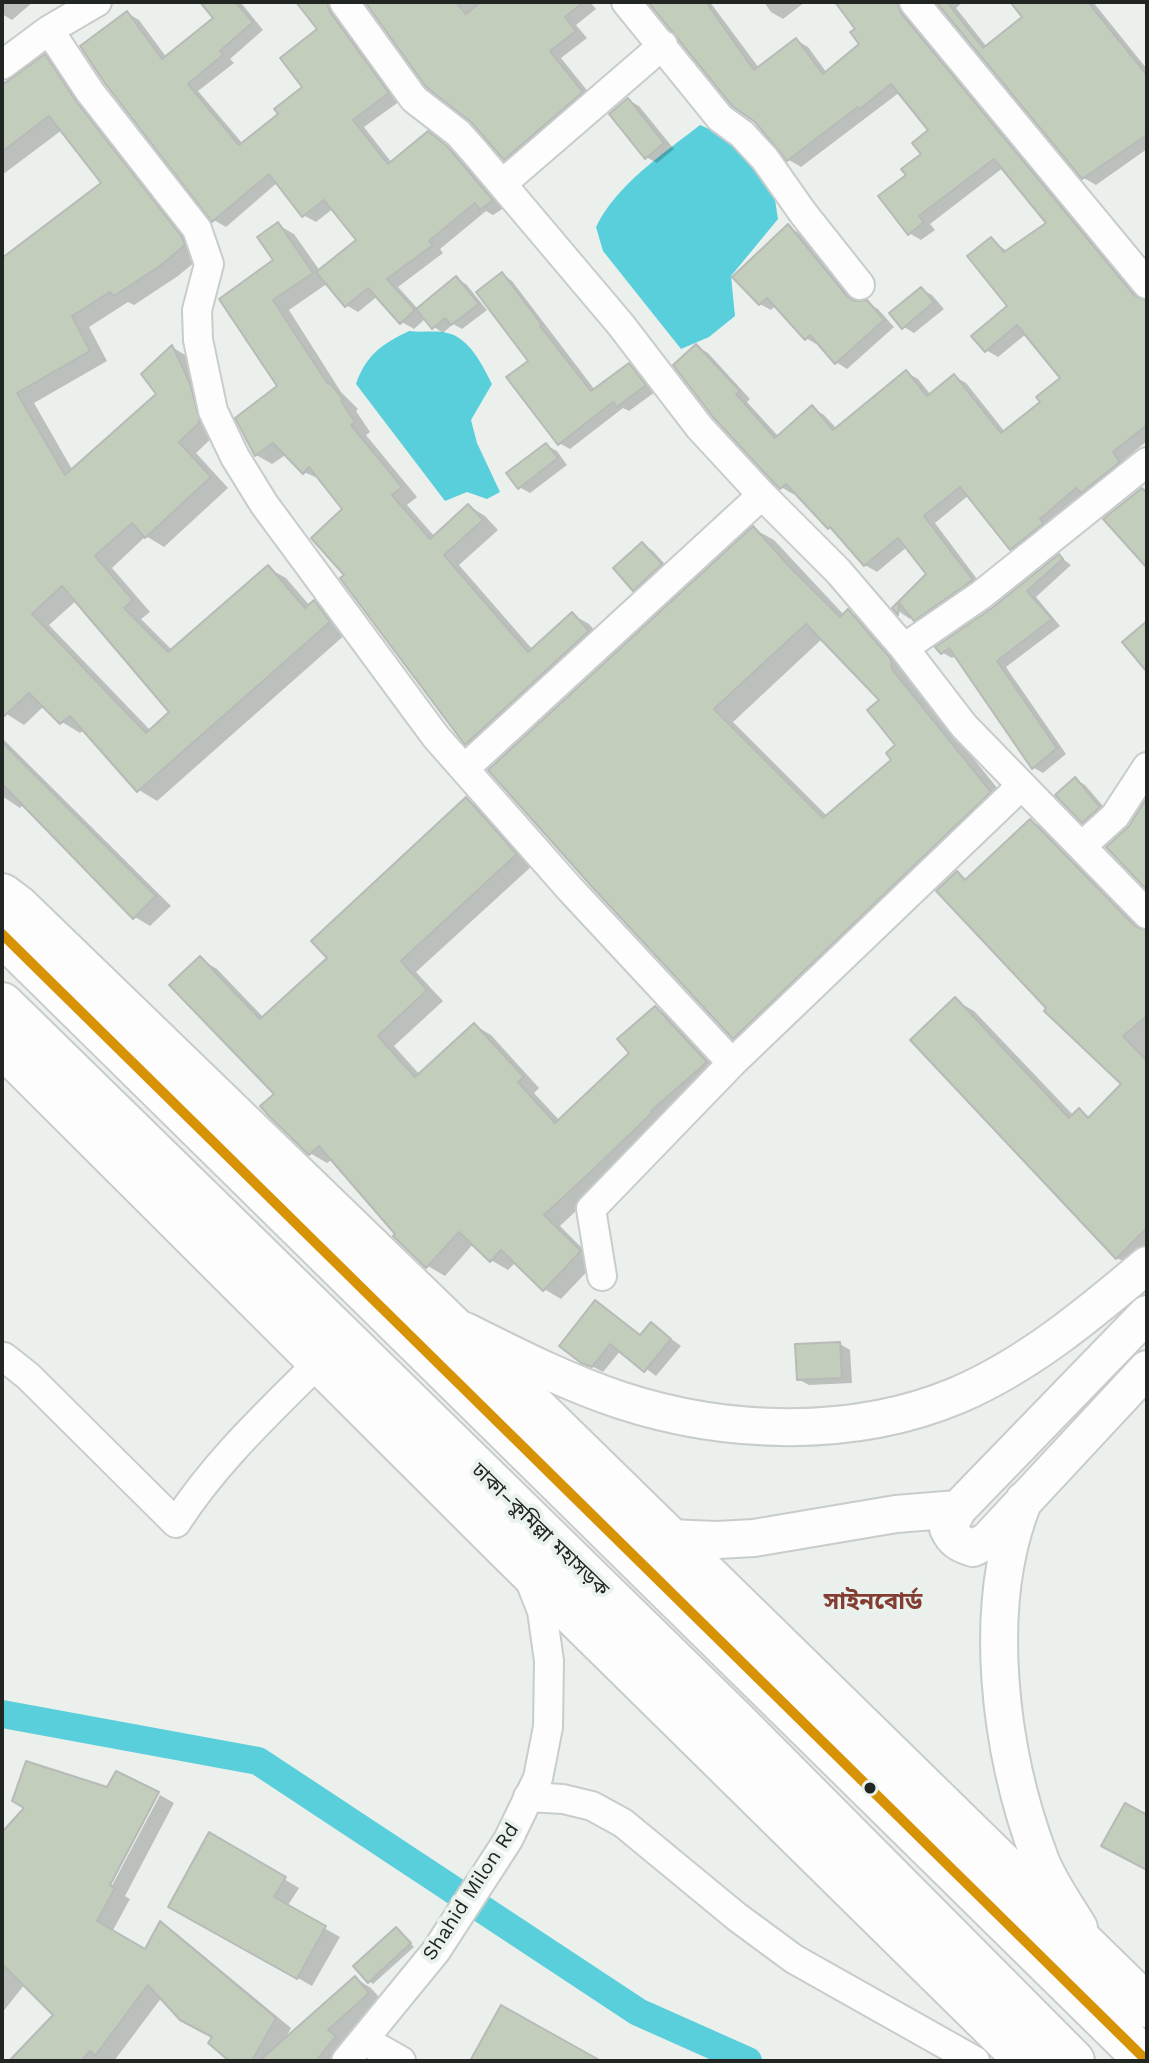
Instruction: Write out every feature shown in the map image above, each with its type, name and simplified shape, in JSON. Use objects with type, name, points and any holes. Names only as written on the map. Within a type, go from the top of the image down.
[{"type":"highway","points":[[2,895],[18,907],[1147,2006]]},
{"type":"highway","points":[[2,934],[1147,2061]]},
{"type":"highway","name":"ঢাকা–কুমিল্লা মহাসড়ক","points":[[2,1004],[733,1719],[1073,2061]]},
{"type":"highway","points":[[2,1045],[521,1563],[1027,2061]]},
{"type":"main road","points":[[442,1319],[561,1377],[622,1400],[710,1421],[819,1427],[907,1414],[959,1395],[1051,1341],[1147,1265]]},
{"type":"main road","points":[[1147,1314],[958,1509],[948,1528],[952,1536],[960,1544],[973,1548],[987,1541],[1147,1369]]},
{"type":"main road","points":[[1024,1500],[1012,1529],[1000,1620],[1001,1676],[1007,1734],[1021,1802],[1041,1862],[1099,1960]]},
{"type":"main road","points":[[668,1538],[754,1538],[896,1514],[958,1509]]},
{"type":"street","points":[[2,65],[49,30],[97,2]]},
{"type":"street","points":[[344,2],[414,99],[458,133],[621,325],[700,428],[838,571],[904,648],[964,726],[1147,914]]},
{"type":"street","points":[[626,2],[720,118],[742,134],[765,159],[860,285]]},
{"type":"street","points":[[923,6],[1147,284]]},
{"type":"street","points":[[49,30],[90,92],[197,229],[209,264],[197,310],[198,340],[213,411],[235,457],[264,504],[436,737],[570,889],[732,1063]]},
{"type":"street","points":[[502,184],[663,45]]},
{"type":"street","points":[[904,648],[981,595],[1142,474]]},
{"type":"street","points":[[464,769],[762,495]]},
{"type":"street","points":[[1082,846],[1115,816],[1147,767]]},
{"type":"street","points":[[602,1276],[591,1209],[732,1063],[1021,786]]},
{"type":"street","points":[[2,1359],[4,1357],[28,1376],[176,1523],[191,1499],[261,1419],[319,1362]]},
{"type":"street","name":"Shahid Milon Rd","points":[[355,2050],[436,1951],[508,1840],[538,1778],[548,1727],[549,1661],[542,1611],[521,1563]]},
{"type":"street","points":[[528,1797],[563,1799],[592,1806],[623,1823],[737,1917],[794,1959],[975,2061]]},
{"type":"street","points":[[355,2050],[401,2061]]},
{"type":"water","points":[[700,125],[725,136],[773,187],[778,219],[731,276],[735,316],[709,337],[681,349],[603,251],[596,227],[628,183]]},
{"type":"water","points":[[409,331],[442,332],[462,340],[474,353],[492,384],[471,420],[477,443],[500,492],[487,499],[467,492],[445,501],[356,384],[365,365],[376,352]]},
{"type":"building","points":[[200,2],[235,2],[253,22],[220,51],[223,55],[188,84],[239,145],[278,114],[274,109],[302,87],[280,58],[317,29],[296,2],[327,2],[330,12],[389,93],[353,120],[388,164],[428,131],[446,145],[493,200],[480,210],[475,203],[429,241],[433,245],[387,279],[415,310],[400,324],[368,288],[345,307],[316,272],[356,240],[324,200],[302,217],[269,174],[212,222],[104,82],[80,46],[127,11],[162,59],[213,18]]},
{"type":"building","points":[[365,2],[456,2],[466,14],[481,2],[584,2],[565,17],[576,31],[550,51],[583,92],[504,160],[471,122],[426,87]]},
{"type":"building","points":[[648,2],[706,2],[754,70],[796,38],[823,74],[859,44],[850,32],[855,29],[835,2],[897,2],[901,13],[1134,295],[1147,301],[1147,425],[1113,452],[1120,462],[1081,493],[1076,488],[1040,519],[1044,523],[1010,550],[960,487],[924,516],[973,580],[914,621],[899,603],[898,615],[892,608],[926,574],[898,538],[864,566],[786,484],[780,489],[774,483],[713,417],[673,365],[696,344],[740,391],[736,394],[775,438],[812,405],[833,430],[906,370],[927,396],[954,374],[1001,433],[1040,402],[1036,397],[1060,378],[1017,325],[985,352],[971,336],[1007,306],[967,256],[991,237],[1004,252],[1046,223],[994,159],[919,216],[924,222],[908,235],[878,196],[906,175],[901,169],[921,154],[912,143],[928,130],[891,84],[787,161],[755,122],[732,106]]},
{"type":"building","points":[[936,2],[947,2],[983,48],[1022,17],[1010,2],[1088,2],[1147,75],[1147,135],[1082,179]]},
{"type":"building","points":[[45,54],[76,101],[182,237],[185,245],[160,266],[114,296],[110,292],[72,316],[90,351],[17,393],[65,475],[156,394],[141,374],[172,345],[190,383],[200,422],[179,442],[211,477],[145,538],[132,523],[95,556],[133,600],[124,608],[168,652],[268,565],[305,608],[314,600],[330,622],[137,792],[70,716],[60,724],[29,693],[2,718],[2,258],[101,183],[49,116],[2,152],[2,85]],"holes":[[[62,586],[169,712],[146,733],[32,614]]]},
{"type":"building","points":[[628,98],[664,143],[645,159],[609,114]]},
{"type":"building","points":[[278,222],[313,273],[273,300],[328,384],[343,399],[341,401],[355,422],[351,425],[402,487],[392,495],[430,539],[468,504],[483,520],[444,555],[528,652],[572,612],[589,631],[465,745],[340,578],[344,575],[311,538],[342,509],[309,467],[303,474],[273,443],[255,456],[235,418],[277,386],[219,299],[273,260],[257,237]]},
{"type":"building","points":[[788,224],[847,296],[854,301],[867,300],[884,320],[835,364],[810,335],[805,340],[767,298],[759,305],[732,277]]},
{"type":"building","points":[[502,272],[591,391],[629,363],[646,385],[617,407],[613,402],[558,445],[506,377],[528,361],[476,292]]},
{"type":"building","points":[[456,276],[479,304],[451,325],[445,318],[432,329],[416,309]]},
{"type":"building","points":[[921,287],[934,302],[902,329],[889,313]]},
{"type":"building","points":[[546,443],[558,458],[518,489],[506,473]]},
{"type":"building","points":[[1142,488],[1147,493],[1147,568],[1103,519]]},
{"type":"building","points":[[753,526],[840,617],[848,609],[891,659],[892,669],[991,792],[733,1039],[488,770]],"holes":[[[806,624],[879,700],[867,710],[895,745],[886,753],[891,760],[823,818],[714,709]]]},
{"type":"building","points":[[642,542],[662,564],[633,591],[613,568]]},
{"type":"building","points":[[1059,554],[1063,559],[1027,591],[1052,619],[997,661],[1057,748],[1032,769],[949,648],[941,654],[935,647],[992,608]]},
{"type":"building","points":[[1147,621],[1147,672],[1122,642]]},
{"type":"building","points":[[2,742],[156,896],[133,919],[2,784]]},
{"type":"building","points":[[1075,777],[1100,807],[1082,823],[1055,795]]},
{"type":"building","points":[[466,797],[517,854],[401,961],[427,990],[378,1036],[415,1077],[474,1023],[524,1077],[518,1082],[555,1123],[629,1053],[617,1039],[655,1006],[707,1062],[651,1111],[544,1215],[581,1251],[543,1291],[501,1250],[490,1262],[459,1232],[426,1268],[393,1236],[395,1234],[319,1146],[309,1155],[260,1106],[274,1094],[169,985],[200,956],[260,1019],[327,958],[311,941]]},
{"type":"building","points":[[1146,799],[1147,890],[1106,847],[1129,826]]},
{"type":"building","points":[[1030,819],[1135,926],[1147,931],[1147,1016],[1123,1036],[1147,1061],[1147,1228],[1116,1259],[910,1040],[955,997],[1069,1118],[1079,1108],[1088,1118],[1121,1084],[1044,1011],[1046,1008],[936,891],[957,871],[965,880]]},
{"type":"building","points":[[595,1300],[640,1335],[651,1322],[671,1339],[644,1372],[610,1344],[592,1367],[581,1363],[559,1346]]},
{"type":"building","points":[[840,1342],[842,1378],[797,1380],[795,1344]]},
{"type":"building","points":[[26,1761],[107,1787],[116,1771],[159,1792],[110,1885],[115,1888],[97,1921],[145,1949],[160,1921],[276,2018],[252,2061],[229,2061],[208,2043],[212,2037],[180,2020],[148,1985],[95,2056],[90,2051],[81,2061],[9,2061],[53,2015],[2,1964],[2,1832],[24,1808],[12,1801]]},
{"type":"building","points":[[1125,1803],[1147,1815],[1147,1870],[1101,1846]]},
{"type":"building","points":[[209,1832],[286,1877],[274,1897],[326,1926],[297,1979],[168,1907]]},
{"type":"building","points":[[396,1927],[411,1943],[368,1983],[353,1966]]},
{"type":"building","points":[[355,1976],[369,1993],[328,2030],[336,2036],[316,2061],[259,2061]]},
{"type":"building","points":[[501,2005],[601,2061],[470,2061]]},
{"type":"waterway","points":[[2,1714],[258,1761],[638,2012],[748,2061]]},
{"type":"transit line","points":[[2,934],[1147,2061]]},
{"type":"district","name":"সাইনবোর্ড","points":[[873,1602]]}]
